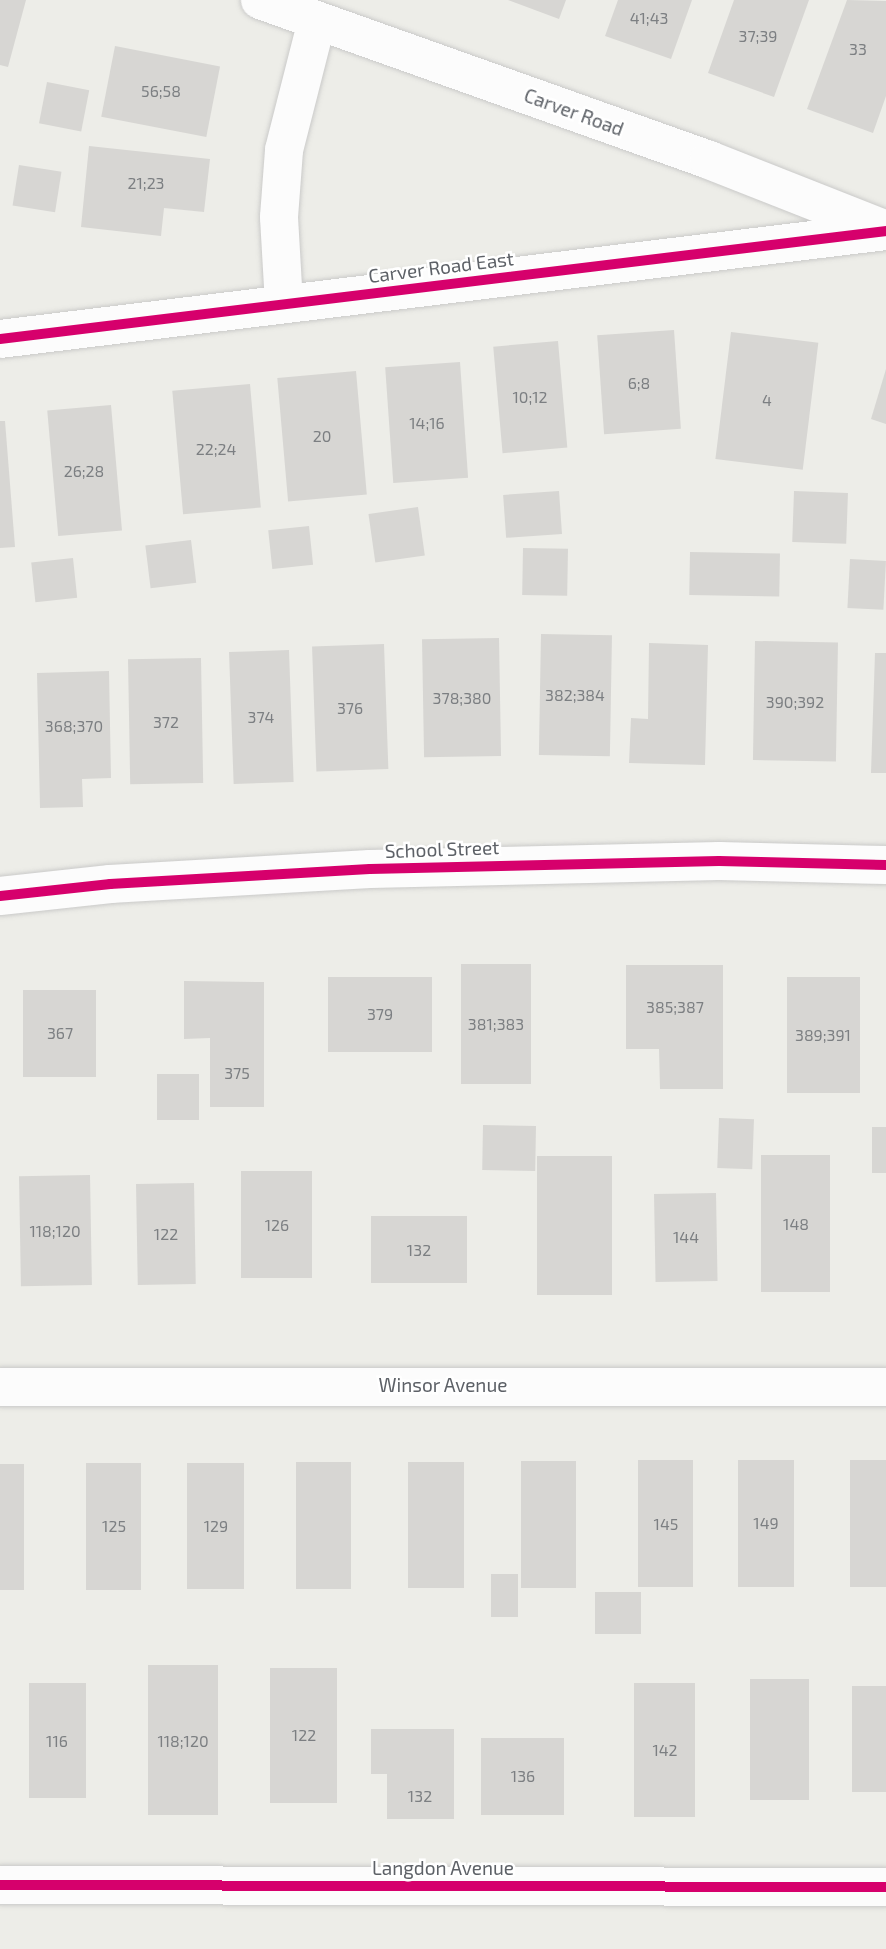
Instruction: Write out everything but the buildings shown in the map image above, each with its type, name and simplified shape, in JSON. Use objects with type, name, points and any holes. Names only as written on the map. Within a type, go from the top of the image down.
[{"type":"street","name":"Carver Road","points":[[260,0],[709,160],[886,230]]},
{"type":"street","points":[[284,304],[279,217],[284,150],[317,21]]},
{"type":"street","name":"Carver Road East","points":[[0,338],[886,230]]},
{"type":"street","name":"School Street","points":[[0,896],[110,884],[370,869],[706,861],[886,865]]},
{"type":"street","name":"Winsor Avenue","points":[[0,1387],[886,1387]]},
{"type":"street","name":"Langdon Avenue","points":[[0,1885],[886,1886]]},
{"type":"cycle path","points":[[0,339],[886,231]]},
{"type":"cycle path","points":[[0,896],[110,884],[370,869],[719,861],[886,865]]},
{"type":"cycle path","points":[[0,1885],[886,1887]]}]
